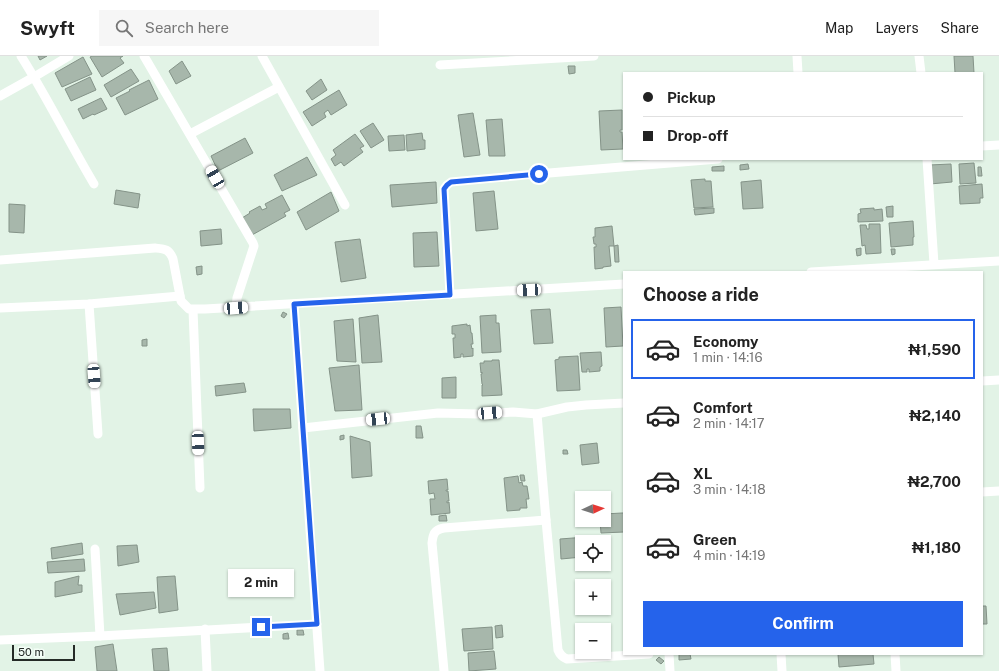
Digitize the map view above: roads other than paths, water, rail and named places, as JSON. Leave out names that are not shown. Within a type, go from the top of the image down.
[{"type":"street","points":[[21,56],[94,184]]},
{"type":"street","points":[[0,96],[69,56]]},
{"type":"street","points":[[144,56],[254,243],[237,298],[236,308]]},
{"type":"street","points":[[262,56],[345,204]]},
{"type":"street","points":[[440,65],[594,56]]},
{"type":"street","points":[[797,56],[798,72]]},
{"type":"street","points":[[919,56],[921,72]]},
{"type":"street","points":[[190,134],[279,87]]},
{"type":"street","points":[[983,146],[999,145]]},
{"type":"street","points":[[450,295],[444,189],[451,182],[706,160]]},
{"type":"street","points":[[927,160],[934,264]]},
{"type":"street","points":[[0,260],[162,248],[171,253],[181,301],[192,310],[623,284]]},
{"type":"street","points":[[826,271],[999,261]]},
{"type":"street","points":[[0,308],[89,304],[180,296]]},
{"type":"street","points":[[89,304],[98,434]]},
{"type":"street","points":[[294,304],[320,671]]},
{"type":"street","points":[[192,310],[200,488]]},
{"type":"street","points":[[983,381],[999,380]]},
{"type":"street","points":[[303,428],[438,413],[452,412],[464,414],[513,412],[537,414],[567,407],[623,404]]},
{"type":"street","points":[[537,414],[560,654],[567,659],[633,655]]},
{"type":"street","points":[[983,492],[999,491]]},
{"type":"street","points":[[444,671],[432,534],[435,531],[444,528],[546,520]]},
{"type":"street","points":[[95,549],[100,636]]},
{"type":"street","points":[[0,640],[317,624]]},
{"type":"street","points":[[205,629],[208,671]]},
{"type":"street","points":[[669,655],[670,671]]},
{"type":"street","points":[[781,655],[782,671]]},
{"type":"street","points":[[895,655],[896,671]]}]
